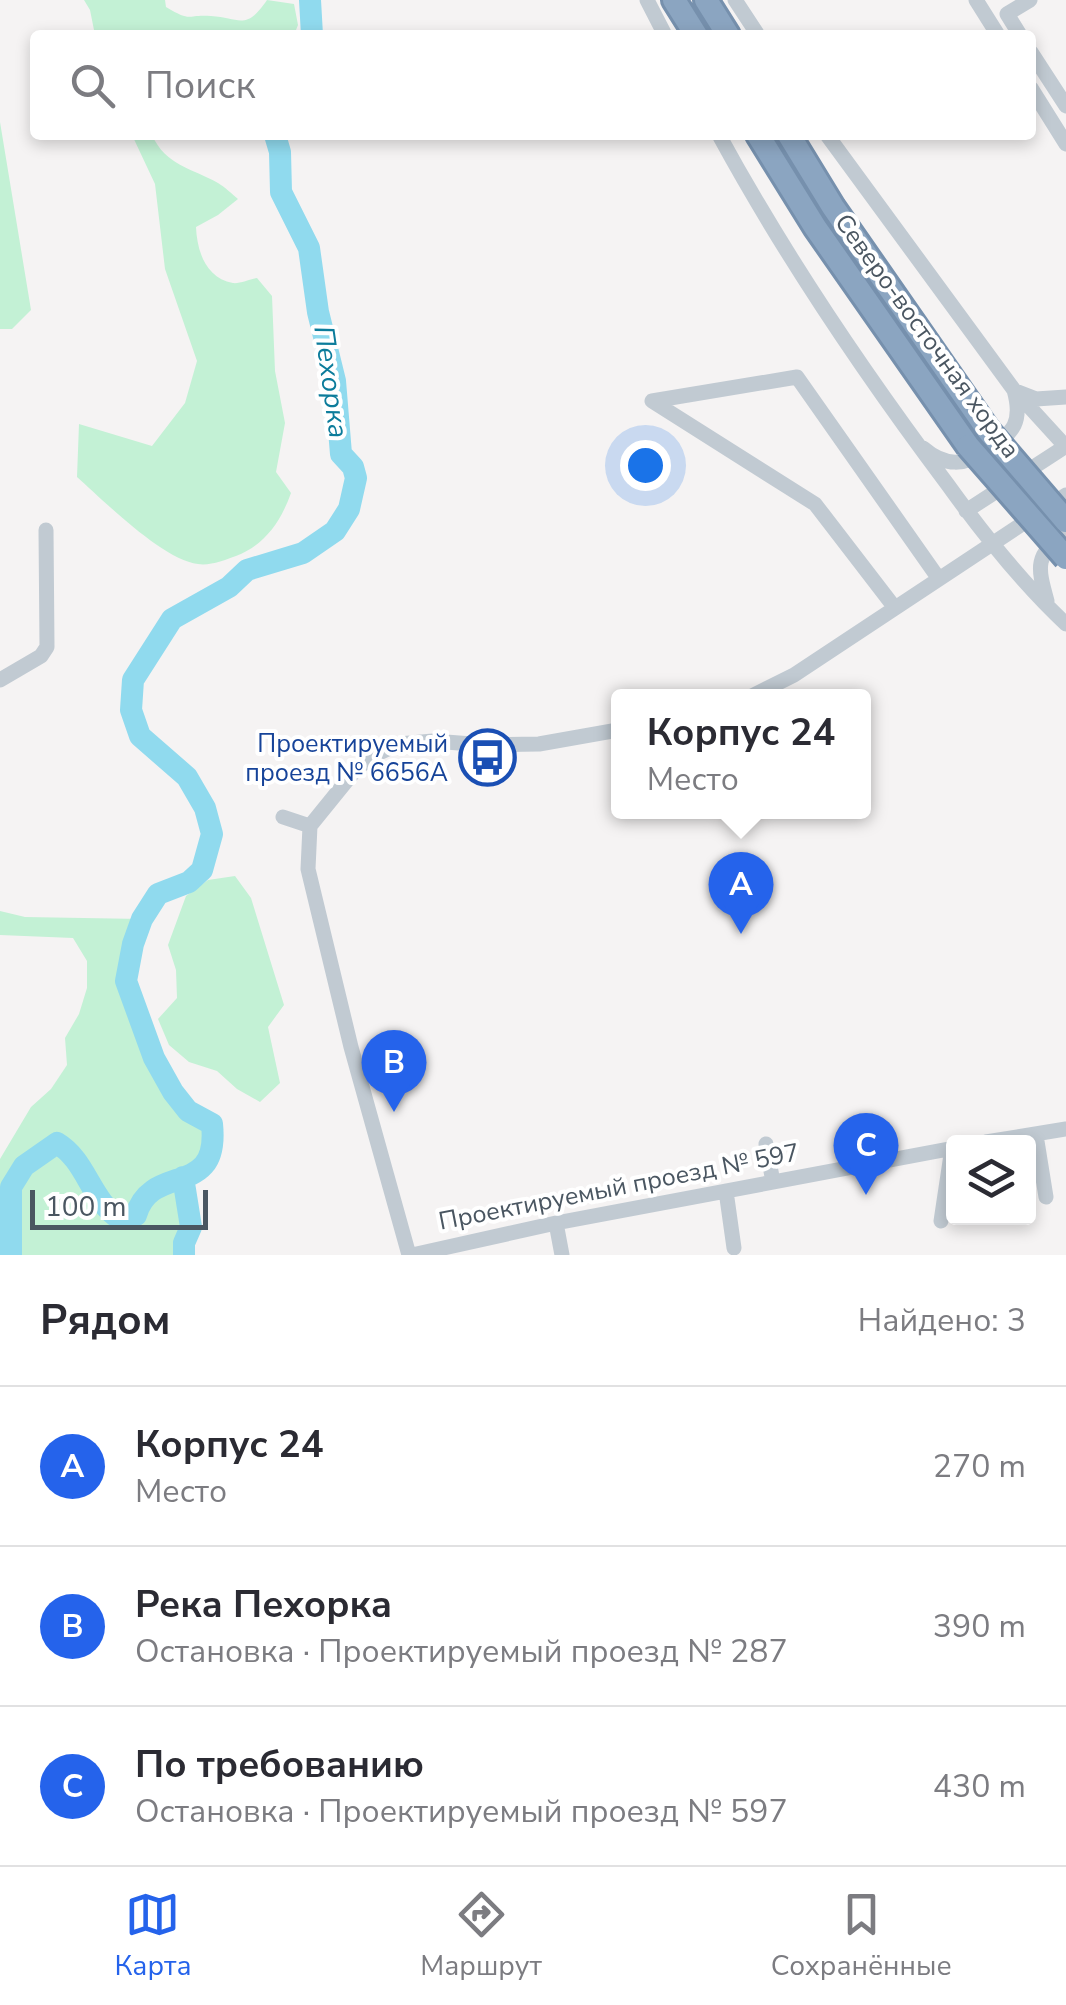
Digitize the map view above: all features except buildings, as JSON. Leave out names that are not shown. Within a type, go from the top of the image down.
[{"type":"highway","points":[[674,0],[693,30]]},
{"type":"highway","points":[[706,0],[725,30]]},
{"type":"highway","name":"Северо-восточная хорда","points":[[761,140],[815,227],[968,446],[1066,558]]},
{"type":"highway","name":"Северо-восточная хорда","points":[[792,140],[833,207],[988,430],[1066,521]]},
{"type":"street","points":[[647,0],[662,30]]},
{"type":"street","points":[[735,0],[755,30]]},
{"type":"street","points":[[976,0],[995,30]]},
{"type":"street","points":[[1017,30],[1002,7],[1030,0]]},
{"type":"street","points":[[1036,60],[1066,106]]},
{"type":"street","points":[[1036,96],[1066,144]]},
{"type":"street","points":[[722,140],[826,316],[906,432],[990,544],[1066,624]]},
{"type":"street","points":[[832,140],[1014,390],[1066,447],[966,511]]},
{"type":"street","points":[[895,608],[814,504],[652,402],[797,377],[939,578]]},
{"type":"street","points":[[906,432],[931,454],[949,463],[972,461],[1008,436],[1018,413],[1014,390]]},
{"type":"street","points":[[1014,390],[1036,399],[1066,396]]},
{"type":"street","points":[[766,689],[794,675],[1066,495]]},
{"type":"street","points":[[0,680],[41,656],[47,647],[46,530]]},
{"type":"street","points":[[1049,608],[1039,564],[1048,546],[1066,532]]},
{"type":"street","points":[[410,1255],[360,1084],[308,869],[310,826],[356,768],[399,744],[540,744],[611,731]]},
{"type":"street","points":[[283,817],[310,826]]},
{"type":"street","points":[[1046,1198],[1036,1135],[1066,1129]]},
{"type":"street","points":[[766,1144],[773,1182]]},
{"type":"street","name":"Проектируемый проезд № 597","points":[[410,1255],[556,1223],[946,1149]]},
{"type":"street","points":[[941,1221],[946,1188]]},
{"type":"street","points":[[726,1191],[734,1248]]},
{"type":"street","points":[[556,1223],[562,1255]]},
{"type":"green space","points":[[84,0],[165,0],[166,7],[185,16],[242,20],[253,16],[267,0],[294,4],[298,25],[296,30],[94,30]]},
{"type":"green space","points":[[0,122],[31,310],[12,329],[0,329]]},
{"type":"green space","points":[[134,140],[155,140],[172,160],[218,183],[238,199],[196,227],[201,254],[209,269],[223,280],[235,283],[257,278],[272,296],[275,371],[285,423],[276,472],[291,493],[264,539],[246,551],[212,563],[198,564],[168,552],[134,528],[77,477],[79,424],[152,446],[185,403],[197,361],[165,269],[155,184]]},
{"type":"green space","points":[[235,876],[251,898],[284,1005],[268,1027],[280,1083],[260,1102],[217,1071],[189,1062],[169,1045],[158,1019],[177,998],[176,970],[168,945],[186,896],[208,880]]},
{"type":"green space","points":[[0,911],[25,917],[142,919],[126,972],[128,991],[159,1066],[178,1098],[188,1110],[212,1124],[209,1158],[183,1178],[191,1227],[184,1255],[0,1255],[0,1159],[31,1107],[51,1089],[67,1065],[65,1038],[79,1014],[87,988],[87,961],[73,938],[0,935]]},
{"type":"waterway","name":"Пехорка","points":[[310,0],[312,30]]},
{"type":"waterway","name":"Пехорка","points":[[11,1255],[11,1187],[24,1166],[57,1143],[75,1160],[102,1202],[120,1219],[136,1215],[144,1199],[156,1189],[196,1172],[206,1163],[212,1148],[212,1124],[188,1111],[173,1092],[154,1058],[126,981],[142,919],[158,894],[189,882],[202,870],[212,834],[205,808],[187,777],[140,736],[131,710],[133,680],[172,619],[229,587],[247,570],[303,553],[335,531],[349,509],[356,478],[353,467],[341,454],[335,381],[318,312],[309,248],[281,192],[276,140]]},
{"type":"waterway","points":[[183,1177],[191,1227],[184,1255]]},
{"type":"place","name":"Проектируемый проезд № 6656А","points":[[487,758]]},
{"type":"place","name":"Корпус 24","points":[[741,934]]},
{"type":"place","name":"Река Пехорка","points":[[394,1112]]},
{"type":"place","name":"По требованию","points":[[866,1195]]}]
